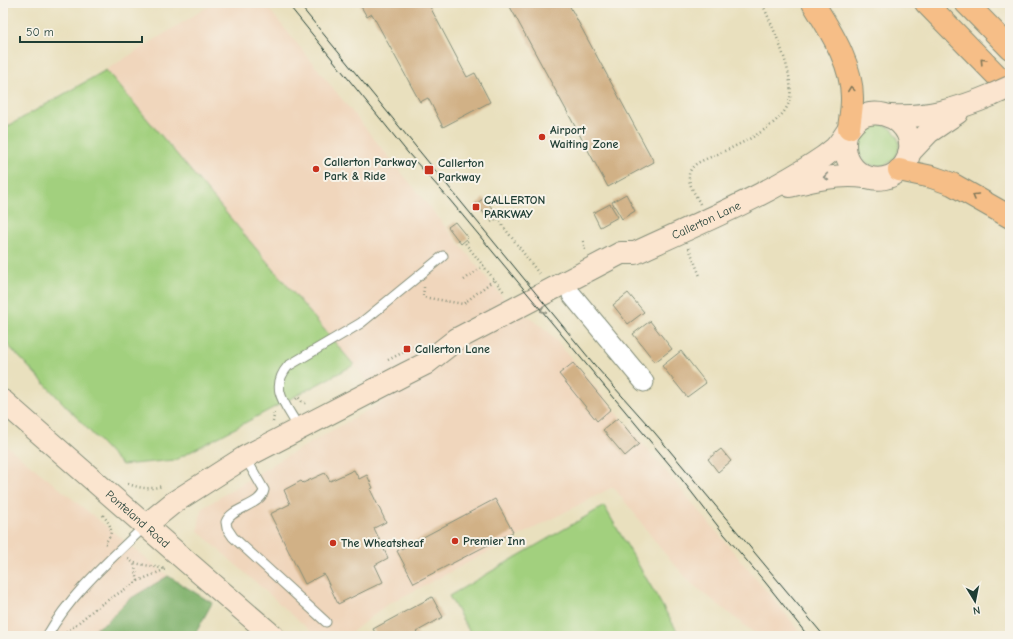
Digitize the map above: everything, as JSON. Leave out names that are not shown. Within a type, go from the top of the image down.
[{"type":"highway","points":[[813,3],[830,29],[848,70],[852,99],[848,131]]},
{"type":"highway","points":[[926,3],[997,93]]},
{"type":"highway","points":[[966,3],[1010,48]]},
{"type":"highway","points":[[904,161],[932,177],[952,184],[1010,217]]},
{"type":"street","points":[[997,93],[934,128],[921,139],[892,176],[874,179],[864,177],[849,164],[845,155],[844,144],[848,131],[856,121],[864,116],[882,114],[907,117],[930,114],[960,108],[997,93]]},
{"type":"street","points":[[891,116],[900,122],[906,131],[910,142],[904,161]]},
{"type":"street","name":"Callerton Lane","points":[[425,364],[457,339],[628,253],[682,232],[755,198],[815,163],[834,148],[848,131]]},
{"type":"street","name":"Callerton Lane","points":[[755,198],[818,178],[841,175],[864,177]]},
{"type":"street","name":"Callerton Lane","points":[[146,525],[177,501],[245,457],[425,364],[445,358],[466,349],[624,268],[628,253]]},
{"type":"street","points":[[572,295],[644,382]]},
{"type":"street","name":"Ponteland Road","points":[[3,401],[273,636]]},
{"type":"lane","points":[[299,428],[278,389],[280,377],[284,370],[288,366],[361,323],[443,256]]},
{"type":"lane","points":[[245,457],[264,490],[263,494],[231,515],[226,522],[227,528],[233,537],[326,622]]},
{"type":"lane","points":[[47,636],[54,624],[82,587],[146,525]]},
{"type":"path","points":[[708,219],[691,186],[689,176],[692,168],[700,162],[725,151],[766,128],[782,115],[790,101],[789,78],[782,49],[762,3]]},
{"type":"path","points":[[491,222],[497,218],[543,279]]},
{"type":"path","points":[[682,232],[700,276]]},
{"type":"path","points":[[468,241],[465,243],[508,297]]},
{"type":"path","points":[[464,280],[484,265]]},
{"type":"path","points":[[419,275],[425,282],[423,297],[463,304],[495,279]]},
{"type":"path","points":[[134,486],[146,489],[166,485]]},
{"type":"path","points":[[104,517],[111,530],[109,538],[105,543]]},
{"type":"path","points":[[65,636],[67,632],[97,607],[138,581],[166,569],[134,563],[138,581]]},
{"type":"shaded area","points":[[214,3],[264,3],[504,299],[549,332],[804,636],[758,636],[691,583],[660,548],[613,487],[385,606],[347,636],[316,636],[198,531],[201,509],[280,460],[384,401],[106,70]]},
{"type":"shaded area","points":[[3,443],[168,576],[128,600],[106,623],[82,636],[3,636]]},
{"type":"green space","points":[[106,70],[354,365],[175,460],[122,465],[3,340],[3,129]]},
{"type":"green space","points":[[874,124],[882,124],[890,127],[896,133],[899,145],[896,157],[890,163],[882,166],[874,166],[866,163],[860,157],[857,149],[857,141],[860,133],[866,127]]},
{"type":"green space","points":[[604,506],[680,636],[472,636],[449,596]]},
{"type":"green space","points":[[168,576],[212,603],[194,636],[82,636],[106,623],[128,600]]},
{"type":"building","points":[[359,3],[428,3],[467,77],[475,73],[490,102],[443,127],[428,98],[420,102],[372,14],[367,17]]},
{"type":"building","points":[[508,3],[568,3],[654,162],[608,187]]},
{"type":"building","points":[[626,194],[635,211],[622,219],[612,202]]},
{"type":"building","points":[[484,198],[496,213],[489,219],[476,204]]},
{"type":"building","points":[[610,204],[618,217],[600,227],[593,213]]},
{"type":"building","points":[[455,222],[468,238],[461,244],[448,227]]},
{"type":"building","points":[[628,293],[644,312],[628,324],[613,305]]},
{"type":"building","points":[[650,321],[672,349],[655,362],[633,334]]},
{"type":"building","points":[[681,351],[706,383],[687,397],[662,366]]},
{"type":"building","points":[[573,363],[611,409],[597,421],[559,374]]},
{"type":"building","points":[[618,418],[639,444],[625,456],[603,430]]},
{"type":"building","points":[[721,449],[731,461],[718,472],[708,459]]},
{"type":"building","name":"The Wheatsheaf","points":[[354,470],[359,479],[367,475],[373,488],[370,489],[386,522],[374,528],[388,558],[375,565],[383,582],[338,604],[324,574],[305,584],[270,514],[290,504],[284,490],[301,481],[303,483],[325,473],[330,481]]},
{"type":"building","name":"Premier Inn","points":[[495,499],[513,532],[414,583],[397,551]]},
{"type":"building","points":[[432,597],[443,617],[416,632],[419,636],[377,636],[373,629]]},
{"type":"tram line","points":[[287,3],[408,153],[449,199],[679,476],[724,534],[808,636]]},
{"type":"tram line","points":[[298,3],[598,369],[655,433],[824,636]]},
{"type":"place","name":"Airport Waiting Zone","points":[[542,137]]},
{"type":"place","name":"Callerton Parkway Park & Ride","points":[[316,169]]},
{"type":"place","name":"Callerton Parkway","points":[[429,170]]},
{"type":"place","name":"CALLERTON PARKWAY","points":[[476,207]]},
{"type":"place","name":"Callerton Lane","points":[[407,349]]},
{"type":"place","name":"Premier Inn","points":[[455,541]]},
{"type":"place","name":"The Wheatsheaf","points":[[333,543]]}]
